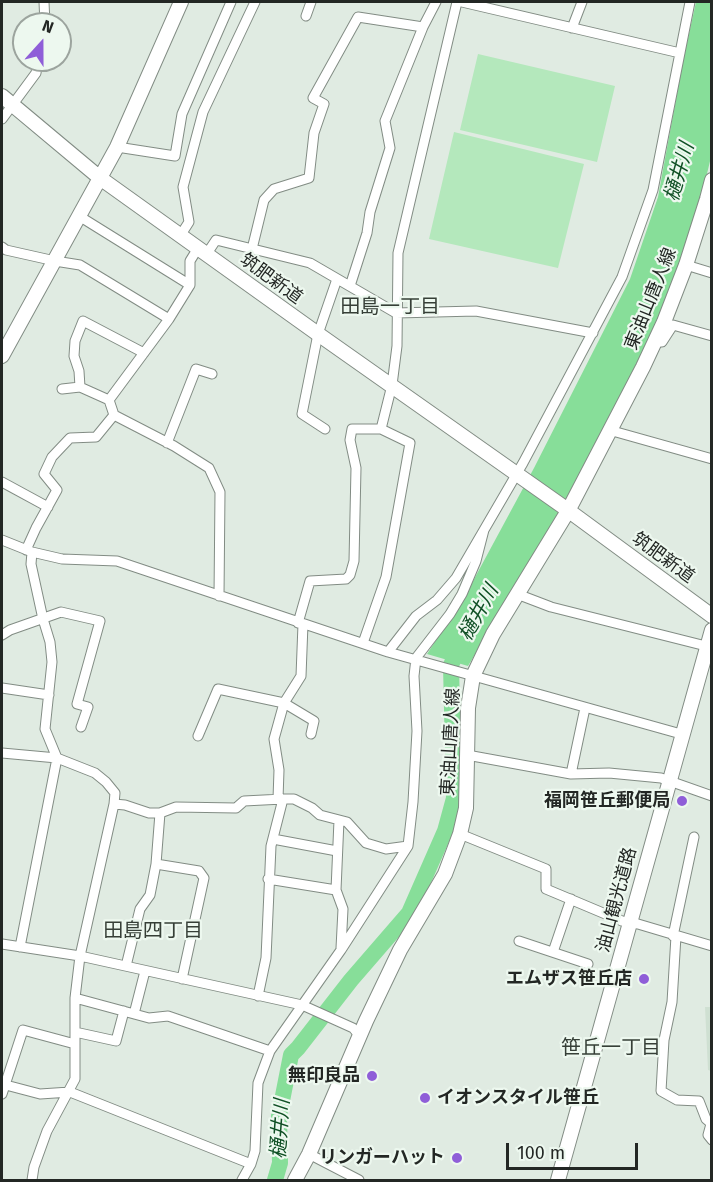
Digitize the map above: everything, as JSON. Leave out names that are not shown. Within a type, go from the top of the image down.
[{"type":"street","points":[[3,347],[117,147],[181,2]]},
{"type":"street","points":[[117,147],[174,156],[182,114],[231,2]]},
{"type":"street","points":[[180,236],[189,222],[183,187],[203,112],[255,2]]},
{"type":"street","points":[[306,16],[311,2]]},
{"type":"street","points":[[350,286],[390,148],[385,121],[435,2]]},
{"type":"street","points":[[381,429],[392,385],[397,346],[398,253],[459,2],[680,53]]},
{"type":"street","points":[[572,28],[582,2]]},
{"type":"street","points":[[388,652],[416,616],[437,600],[456,578],[484,530],[521,478],[622,277],[653,190],[690,2]]},
{"type":"street","points":[[252,249],[264,200],[274,189],[309,178],[314,133],[324,104],[313,98],[358,17],[423,27]]},
{"type":"street","points":[[2,119],[7,100],[36,72]]},
{"type":"street","name":"筑肥新道","points":[[7,100],[100,178],[567,509],[711,616]]},
{"type":"street","name":"東油山唐人線","points":[[295,1180],[309,1154],[356,1032],[445,874],[459,834],[466,808],[469,675],[567,509],[655,342],[686,265],[711,180]]},
{"type":"street","points":[[79,216],[189,285]]},
{"type":"street","points":[[109,400],[169,318],[189,285],[190,261],[216,240],[310,263],[396,313],[476,310],[593,333]]},
{"type":"street","points":[[2,247],[6,250],[80,265],[169,318]]},
{"type":"street","points":[[686,265],[711,273]]},
{"type":"street","points":[[325,429],[302,414],[318,334],[337,279]]},
{"type":"street","points":[[80,387],[79,370],[74,356],[75,341],[83,321],[144,353]]},
{"type":"street","points":[[655,342],[662,342],[673,325],[711,336]]},
{"type":"street","points":[[167,443],[196,369],[212,374]]},
{"type":"street","points":[[62,389],[80,387],[109,400],[114,415],[209,468],[220,492],[219,596]]},
{"type":"street","points":[[20,947],[57,758],[45,729],[52,662],[50,642],[29,551],[57,490],[44,474],[52,458],[70,438],[96,437],[114,415]]},
{"type":"street","points":[[258,996],[266,958],[268,879],[281,799],[274,740],[284,703],[301,676],[301,624],[310,581],[346,579],[354,561],[356,468],[350,440],[352,429],[381,429],[410,443],[386,577],[363,643]]},
{"type":"street","points":[[609,430],[711,459]]},
{"type":"street","points":[[2,482],[48,507]]},
{"type":"street","points":[[242,1180],[255,1151],[258,1083],[270,1051],[306,1006],[408,846],[417,731],[414,676],[419,659],[462,594],[476,561],[484,530]]},
{"type":"street","points":[[2,540],[29,551],[63,558],[117,561],[388,652],[681,734]]},
{"type":"street","points":[[517,594],[551,607],[706,646]]},
{"type":"street","points":[[2,635],[61,612],[100,621],[77,704],[88,707],[81,727]]},
{"type":"street","name":"油山観光道路","points":[[558,1180],[711,630]]},
{"type":"street","points":[[2,688],[49,695]]},
{"type":"street","points":[[198,736],[218,689],[284,703],[314,721],[311,734]]},
{"type":"street","points":[[571,774],[585,708]]},
{"type":"street","points":[[2,753],[57,758],[95,773],[114,793],[114,804],[80,956],[75,998],[75,1079],[48,1131],[34,1167],[32,1180]]},
{"type":"street","points":[[467,755],[571,774],[609,773],[669,781],[710,793]]},
{"type":"street","points":[[114,804],[149,813],[160,813],[176,807],[236,808],[244,801],[294,799],[320,814],[347,822],[366,843],[386,849],[408,846]]},
{"type":"street","points":[[126,966],[140,909],[150,895],[156,864],[160,813]]},
{"type":"street","points":[[339,820],[336,890],[343,909],[341,950]]},
{"type":"street","points":[[459,834],[546,869],[546,889],[622,921],[711,946]]},
{"type":"street","points":[[694,837],[675,936],[672,1002],[664,1040],[661,1091],[677,1100],[699,1101],[706,1119],[711,1124],[708,1135],[711,1140]]},
{"type":"street","points":[[273,839],[337,851]]},
{"type":"street","points":[[156,864],[199,871],[204,878],[182,979]]},
{"type":"street","points":[[268,879],[336,890]]},
{"type":"street","points":[[553,952],[571,899]]},
{"type":"street","points":[[519,941],[588,964]]},
{"type":"street","points":[[2,944],[80,956],[306,1006],[356,1032]]},
{"type":"street","points":[[134,1014],[145,970]]},
{"type":"street","points":[[75,998],[149,1018],[168,1016],[270,1051]]},
{"type":"street","points":[[75,1032],[117,1041],[124,1011]]},
{"type":"street","points":[[75,1044],[23,1030],[2,1087],[40,1094],[70,1092],[251,1164]]},
{"type":"street","points":[[309,1154],[359,1180]]},
{"type":"shaded area","points":[[478,54],[615,86],[597,162],[460,130]]},
{"type":"shaded area","points":[[454,132],[584,164],[558,268],[429,239]]},
{"type":"shaded area","points":[[705,1007],[711,1007],[711,1071],[708,1070]]},
{"type":"water","points":[[696,2],[711,2],[711,157],[694,228],[655,329],[621,400],[538,550],[468,666],[427,654],[466,594],[534,468],[630,279],[658,197]]},
{"type":"waterway","name":"樋井川","points":[[275,1180],[280,1163],[279,1116],[291,1055],[409,913],[445,831],[454,798],[451,665],[462,641]]},
{"type":"place","name":"福岡笹丘郵便局","points":[[682,801]]},
{"type":"place","name":"エムザス笹丘店","points":[[644,979]]},
{"type":"place","name":"無印良品","points":[[372,1076]]},
{"type":"place","name":"イオンスタイル笹丘","points":[[425,1098]]},
{"type":"place","name":"リンガーハット","points":[[457,1158]]},
{"type":"district","name":"田島一丁目","points":[[390,307]]},
{"type":"district","name":"田島四丁目","points":[[153,931]]},
{"type":"district","name":"笹丘一丁目","points":[[611,1048]]}]
